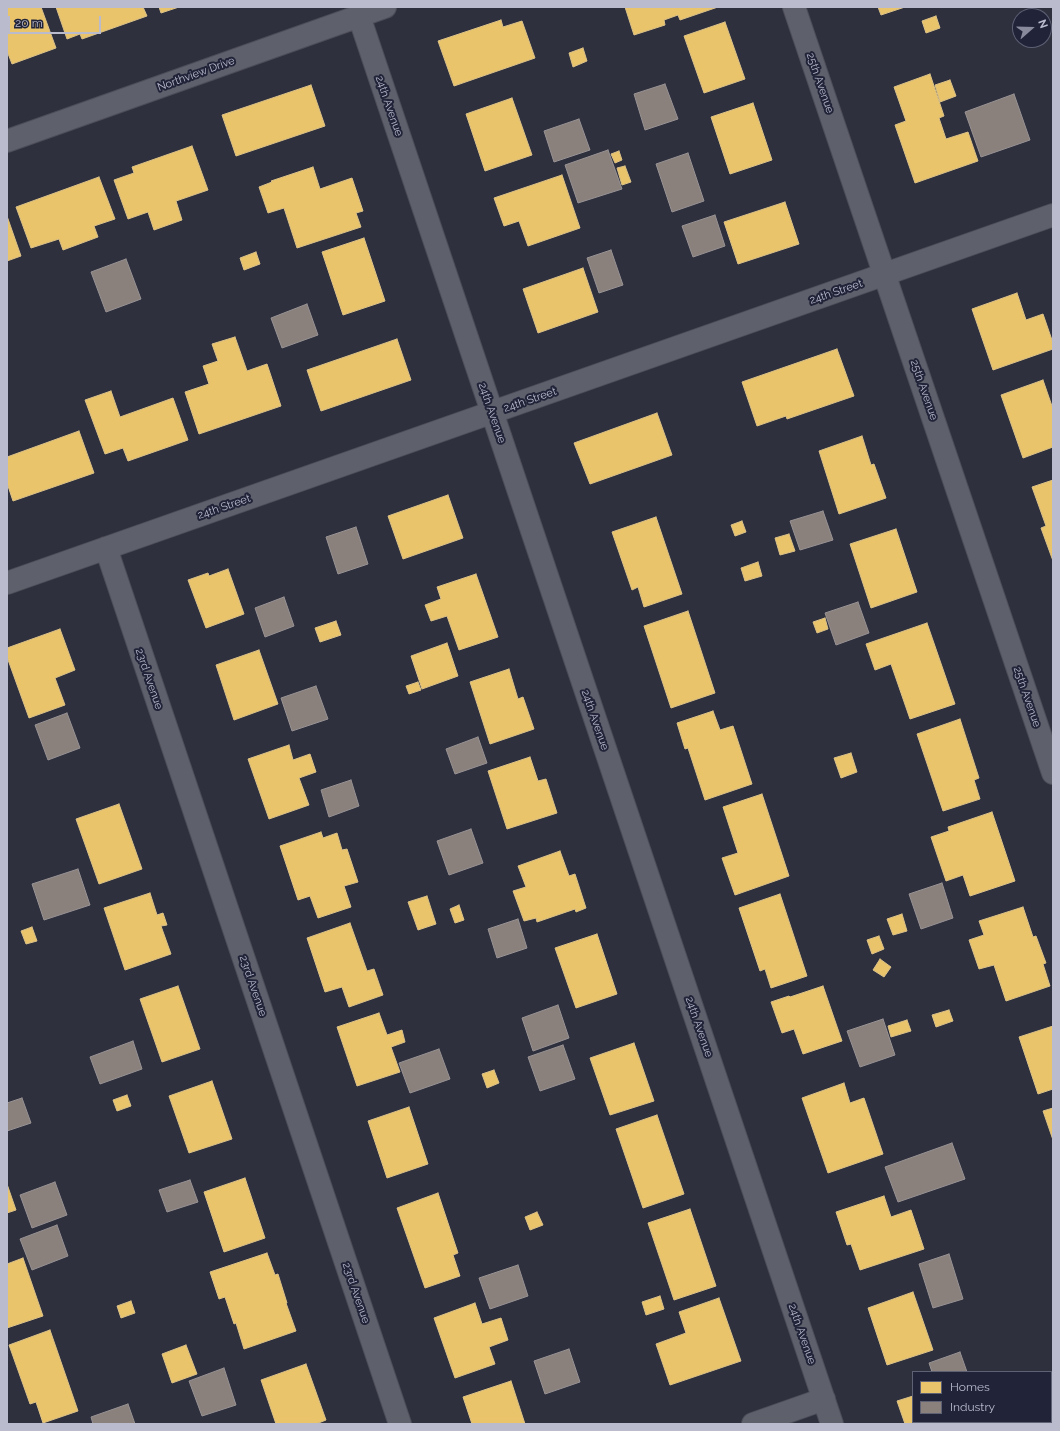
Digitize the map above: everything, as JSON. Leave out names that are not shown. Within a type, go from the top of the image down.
[{"type":"street","name":"Northview Drive","points":[[7,141],[385,7]]},
{"type":"street","name":"25th Avenue","points":[[794,7],[1053,773]]},
{"type":"street","name":"24th Avenue","points":[[359,16],[832,1424]]},
{"type":"street","name":"24th Street","points":[[7,583],[1053,215]]},
{"type":"street","name":"23rd Avenue","points":[[106,548],[400,1424]]},
{"type":"street","points":[[753,1424],[824,1399]]},
{"type":"building: Homes","points":[[7,7],[41,7],[56,48],[12,64],[7,51]]},
{"type":"building: Homes","points":[[56,7],[143,7],[147,16],[82,39],[80,34],[67,39]]},
{"type":"building: Homes","points":[[159,7],[179,7],[161,13]]},
{"type":"building: Homes","points":[[625,7],[718,7],[680,20],[678,15],[664,20],[665,25],[634,35]]},
{"type":"building: Homes","points":[[878,7],[905,7],[881,15]]},
{"type":"building: Homes","points":[[936,16],[940,28],[926,33],[922,21]]},
{"type":"building: Homes","points":[[501,20],[503,27],[522,21],[535,58],[454,86],[438,41]]},
{"type":"building: Homes","points":[[725,22],[745,79],[704,93],[684,36]]},
{"type":"building: Homes","points":[[583,48],[587,61],[573,67],[569,53]]},
{"type":"building: Homes","points":[[930,74],[944,116],[939,118],[946,139],[968,132],[978,161],[915,183],[895,125],[906,121],[894,87]]},
{"type":"building: Homes","points":[[950,80],[956,96],[940,102],[935,85]]},
{"type":"building: Homes","points":[[311,85],[325,126],[236,156],[222,115]]},
{"type":"building: Homes","points":[[512,98],[532,155],[485,171],[466,114]]},
{"type":"building: Homes","points":[[753,103],[772,160],[730,174],[711,117]]},
{"type":"building: Homes","points":[[192,146],[208,190],[176,201],[182,220],[154,230],[148,212],[128,219],[114,180],[134,173],[132,167]]},
{"type":"building: Homes","points":[[619,151],[622,160],[615,163],[611,154]]},
{"type":"building: Homes","points":[[625,166],[631,182],[622,185],[617,168]]},
{"type":"building: Homes","points":[[313,167],[320,189],[352,178],[363,211],[356,213],[361,227],[297,248],[284,208],[268,213],[259,187],[272,182],[271,181]]},
{"type":"building: Homes","points":[[562,175],[580,228],[528,246],[519,221],[504,226],[494,198]]},
{"type":"building: Homes","points":[[99,177],[115,219],[94,226],[98,237],[63,250],[59,239],[31,248],[16,207]]},
{"type":"building: Homes","points":[[785,202],[799,244],[738,264],[724,222]]},
{"type":"building: Homes","points":[[7,216],[21,256],[7,261]]},
{"type":"building: Homes","points":[[364,238],[385,301],[343,315],[322,252]]},
{"type":"building: Homes","points":[[256,252],[260,264],[244,270],[240,258]]},
{"type":"building: Homes","points":[[583,268],[598,312],[538,333],[523,289]]},
{"type":"building: Homes","points":[[1017,293],[1026,320],[1043,314],[1053,343],[1053,349],[993,370],[972,309]]},
{"type":"building: Homes","points":[[235,337],[247,371],[267,364],[281,406],[199,434],[185,392],[209,384],[203,366],[218,361],[212,344]]},
{"type":"building: Homes","points":[[397,339],[411,380],[321,411],[307,370]]},
{"type":"building: Homes","points":[[837,349],[854,396],[787,419],[786,416],[757,426],[742,382]]},
{"type":"building: Homes","points":[[1043,380],[1053,409],[1053,447],[1023,458],[1001,395]]},
{"type":"building: Homes","points":[[111,391],[120,417],[173,398],[188,440],[128,461],[123,448],[105,454],[85,400]]},
{"type":"building: Homes","points":[[657,413],[672,455],[590,484],[574,443]]},
{"type":"building: Homes","points":[[79,431],[94,473],[13,501],[7,483],[7,457]]},
{"type":"building: Homes","points":[[862,436],[871,465],[874,464],[886,498],[839,514],[819,451]]},
{"type":"building: Homes","points":[[1053,480],[1053,561],[1041,528],[1046,526],[1032,487]]},
{"type":"building: Homes","points":[[448,495],[463,538],[403,559],[388,516]]},
{"type":"building: Homes","points":[[656,517],[682,594],[644,607],[638,587],[632,590],[612,532]]},
{"type":"building: Homes","points":[[742,521],[746,532],[735,536],[731,525]]},
{"type":"building: Homes","points":[[896,529],[917,592],[871,608],[850,544]]},
{"type":"building: Homes","points":[[789,534],[795,551],[780,555],[775,538]]},
{"type":"building: Homes","points":[[758,562],[762,576],[745,581],[741,568]]},
{"type":"building: Homes","points":[[228,569],[244,614],[206,628],[188,580],[208,573],[209,576]]},
{"type":"building: Homes","points":[[476,574],[498,637],[459,650],[447,616],[431,621],[425,605],[441,599],[437,587]]},
{"type":"building: Homes","points":[[688,611],[715,693],[671,708],[644,626]]},
{"type":"building: Homes","points":[[825,618],[828,629],[817,633],[813,622]]},
{"type":"building: Homes","points":[[336,621],[341,635],[320,642],[315,628]]},
{"type":"building: Homes","points":[[927,623],[955,704],[910,719],[891,664],[875,670],[866,644]]},
{"type":"building: Homes","points":[[60,629],[75,670],[55,678],[65,705],[29,718],[7,657],[7,648]]},
{"type":"building: Homes","points":[[447,643],[458,676],[422,689],[411,656]]},
{"type":"building: Homes","points":[[259,650],[278,704],[234,720],[216,665]]},
{"type":"building: Homes","points":[[509,669],[518,699],[523,697],[534,729],[490,744],[470,682]]},
{"type":"building: Homes","points":[[418,682],[421,690],[409,694],[406,686]]},
{"type":"building: Homes","points":[[713,711],[720,730],[733,726],[752,784],[705,800],[688,748],[685,749],[677,723]]},
{"type":"building: Homes","points":[[960,719],[979,778],[974,780],[980,799],[943,811],[917,734]]},
{"type":"building: Homes","points":[[289,745],[293,760],[310,754],[316,772],[299,778],[309,805],[269,819],[248,759]]},
{"type":"building: Homes","points":[[851,753],[857,772],[841,778],[834,758]]},
{"type":"building: Homes","points":[[530,757],[538,781],[546,779],[557,813],[507,829],[488,771]]},
{"type":"building: Homes","points":[[762,794],[789,876],[735,895],[722,858],[738,853],[723,807]]},
{"type":"building: Homes","points":[[119,804],[142,869],[99,884],[76,819]]},
{"type":"building: Homes","points":[[992,812],[1015,881],[970,896],[963,875],[946,881],[931,837],[949,831],[948,827]]},
{"type":"building: Homes","points":[[321,832],[323,838],[337,833],[342,850],[347,849],[358,882],[344,886],[351,907],[318,918],[310,896],[298,900],[280,846]]},
{"type":"building: Homes","points":[[560,851],[569,876],[575,874],[586,908],[576,912],[575,909],[537,922],[536,918],[524,921],[513,891],[526,887],[518,866]]},
{"type":"building: Homes","points":[[150,893],[157,915],[163,913],[167,925],[161,926],[171,954],[125,970],[104,908]]},
{"type":"building: Homes","points":[[780,894],[807,976],[771,988],[765,969],[760,971],[739,908]]},
{"type":"building: Homes","points":[[427,896],[436,924],[418,930],[408,902]]},
{"type":"building: Homes","points":[[459,905],[464,920],[455,923],[450,909]]},
{"type":"building: Homes","points":[[1023,907],[1033,937],[1036,936],[1046,963],[1043,964],[1050,986],[1006,1001],[994,965],[979,969],[969,940],[984,935],[979,921]]},
{"type":"building: Homes","points":[[902,914],[907,931],[893,935],[887,919]]},
{"type":"building: Homes","points":[[350,923],[367,971],[374,969],[383,995],[349,1007],[342,987],[325,992],[307,938]]},
{"type":"building: Homes","points":[[32,927],[37,941],[26,944],[21,931]]},
{"type":"building: Homes","points":[[597,934],[617,994],[576,1008],[555,948]]},
{"type":"building: Homes","points":[[879,936],[884,949],[872,954],[867,940]]},
{"type":"building: Homes","points":[[880,959],[891,967],[884,977],[873,970]]},
{"type":"building: Homes","points":[[178,986],[200,1049],[162,1062],[140,999]]},
{"type":"building: Homes","points":[[823,986],[842,1041],[803,1054],[794,1029],[782,1033],[771,1002]]},
{"type":"building: Homes","points":[[949,1010],[953,1021],[936,1027],[932,1015]]},
{"type":"building: Homes","points":[[379,1013],[387,1035],[402,1030],[405,1042],[391,1047],[400,1072],[357,1086],[337,1027]]},
{"type":"building: Homes","points":[[907,1020],[911,1031],[891,1037],[888,1026]]},
{"type":"building: Homes","points":[[1053,1026],[1053,1089],[1038,1094],[1019,1037]]},
{"type":"building: Homes","points":[[634,1043],[654,1101],[610,1115],[590,1058]]},
{"type":"building: Homes","points":[[494,1070],[499,1083],[487,1088],[482,1074]]},
{"type":"building: Homes","points":[[212,1081],[232,1139],[189,1153],[169,1096]]},
{"type":"building: Homes","points":[[844,1083],[850,1103],[864,1098],[883,1154],[828,1173],[802,1098]]},
{"type":"building: Homes","points":[[127,1095],[131,1106],[117,1111],[113,1100]]},
{"type":"building: Homes","points":[[409,1107],[428,1164],[387,1178],[368,1121]]},
{"type":"building: Homes","points":[[1053,1108],[1053,1140],[1043,1111]]},
{"type":"building: Homes","points":[[657,1115],[684,1194],[643,1208],[616,1129]]},
{"type":"building: Homes","points":[[245,1178],[265,1238],[224,1252],[204,1192]]},
{"type":"building: Homes","points":[[7,1184],[16,1210],[7,1213]]},
{"type":"building: Homes","points":[[438,1193],[458,1253],[453,1255],[460,1276],[425,1288],[397,1208]]},
{"type":"building: Homes","points":[[884,1196],[891,1217],[911,1210],[924,1249],[860,1270],[851,1244],[847,1245],[836,1212]]},
{"type":"building: Homes","points":[[690,1209],[716,1286],[674,1300],[648,1223]]},
{"type":"building: Homes","points":[[537,1212],[543,1225],[530,1230],[525,1217]]},
{"type":"building: Homes","points":[[267,1253],[275,1275],[278,1274],[296,1331],[244,1349],[236,1323],[234,1324],[225,1297],[219,1299],[210,1272]]},
{"type":"building: Homes","points":[[23,1258],[43,1316],[7,1328],[7,1264]]},
{"type":"building: Homes","points":[[913,1292],[933,1350],[887,1365],[868,1308]]},
{"type":"building: Homes","points":[[660,1296],[664,1309],[646,1315],[642,1302]]},
{"type":"building: Homes","points":[[719,1298],[741,1361],[670,1385],[656,1344],[686,1333],[679,1312]]},
{"type":"building: Homes","points":[[131,1301],[135,1313],[121,1318],[117,1306]]},
{"type":"building: Homes","points":[[475,1303],[482,1324],[501,1318],[508,1340],[489,1347],[495,1364],[455,1378],[434,1318]]},
{"type":"building: Homes","points":[[50,1330],[78,1411],[43,1423],[36,1402],[30,1404],[9,1345]]},
{"type":"building: Homes","points":[[186,1345],[197,1374],[172,1383],[162,1354]]},
{"type":"building: Homes","points":[[306,1364],[326,1420],[316,1424],[276,1424],[261,1380]]},
{"type":"building: Homes","points":[[511,1381],[525,1424],[472,1424],[463,1397]]},
{"type":"building: Homes","points":[[912,1396],[912,1423],[948,1424],[905,1424],[897,1401]]},
{"type":"building: Industry","points":[[665,84],[678,119],[645,130],[634,94]]},
{"type":"building: Industry","points":[[1014,94],[1030,140],[981,157],[965,112]]},
{"type":"building: Industry","points":[[579,119],[590,150],[554,162],[544,131]]},
{"type":"building: Industry","points":[[608,150],[622,189],[578,203],[565,165]]},
{"type":"building: Industry","points":[[688,153],[704,201],[672,212],[656,164]]},
{"type":"building: Industry","points":[[715,215],[725,246],[693,257],[682,226]]},
{"type":"building: Industry","points":[[611,250],[623,285],[599,293],[587,258]]},
{"type":"building: Industry","points":[[126,259],[141,299],[106,312],[91,272]]},
{"type":"building: Industry","points":[[307,304],[318,335],[282,348],[271,318]]},
{"type":"building: Industry","points":[[823,511],[833,540],[800,550],[790,521]]},
{"type":"building: Industry","points":[[356,527],[368,564],[338,574],[326,537]]},
{"type":"building: Industry","points":[[284,597],[294,626],[265,637],[255,608]]},
{"type":"building: Industry","points":[[858,602],[869,633],[836,645],[825,613]]},
{"type":"building: Industry","points":[[316,686],[328,719],[292,731],[281,698]]},
{"type":"building: Industry","points":[[67,713],[80,748],[48,760],[35,725]]},
{"type":"building: Industry","points":[[478,737],[487,763],[455,774],[446,749]]},
{"type":"building: Industry","points":[[351,780],[359,806],[329,817],[321,790]]},
{"type":"building: Industry","points":[[471,829],[483,863],[449,875],[437,841]]},
{"type":"building: Industry","points":[[78,869],[90,905],[44,920],[32,884]]},
{"type":"building: Industry","points":[[942,883],[953,918],[921,929],[909,894]]},
{"type":"building: Industry","points":[[518,919],[527,948],[497,958],[488,929]]},
{"type":"building: Industry","points":[[558,1005],[569,1038],[533,1051],[522,1018]]},
{"type":"building: Industry","points":[[883,1019],[895,1055],[860,1067],[847,1031]]},
{"type":"building: Industry","points":[[133,1041],[142,1069],[100,1084],[90,1057]]},
{"type":"building: Industry","points":[[563,1045],[575,1079],[540,1091],[528,1057]]},
{"type":"building: Industry","points":[[439,1049],[450,1079],[410,1093],[399,1063]]},
{"type":"building: Industry","points":[[22,1098],[31,1123],[7,1131],[7,1103]]},
{"type":"building: Industry","points":[[952,1143],[965,1179],[898,1202],[885,1167]]},
{"type":"building: Industry","points":[[190,1180],[198,1202],[167,1212],[159,1190]]},
{"type":"building: Industry","points":[[55,1182],[67,1215],[32,1228],[20,1195]]},
{"type":"building: Industry","points":[[57,1225],[68,1256],[32,1270],[20,1239]]},
{"type":"building: Industry","points":[[949,1254],[963,1299],[933,1308],[919,1264]]},
{"type":"building: Industry","points":[[518,1265],[528,1296],[490,1309],[479,1278]]},
{"type":"building: Industry","points":[[569,1349],[580,1382],[545,1394],[534,1361]]},
{"type":"building: Industry","points":[[960,1352],[967,1371],[932,1371],[929,1363]]},
{"type":"building: Industry","points":[[224,1368],[236,1405],[202,1416],[189,1381]]},
{"type":"building: Industry","points":[[128,1404],[135,1424],[93,1424],[91,1417]]}]
